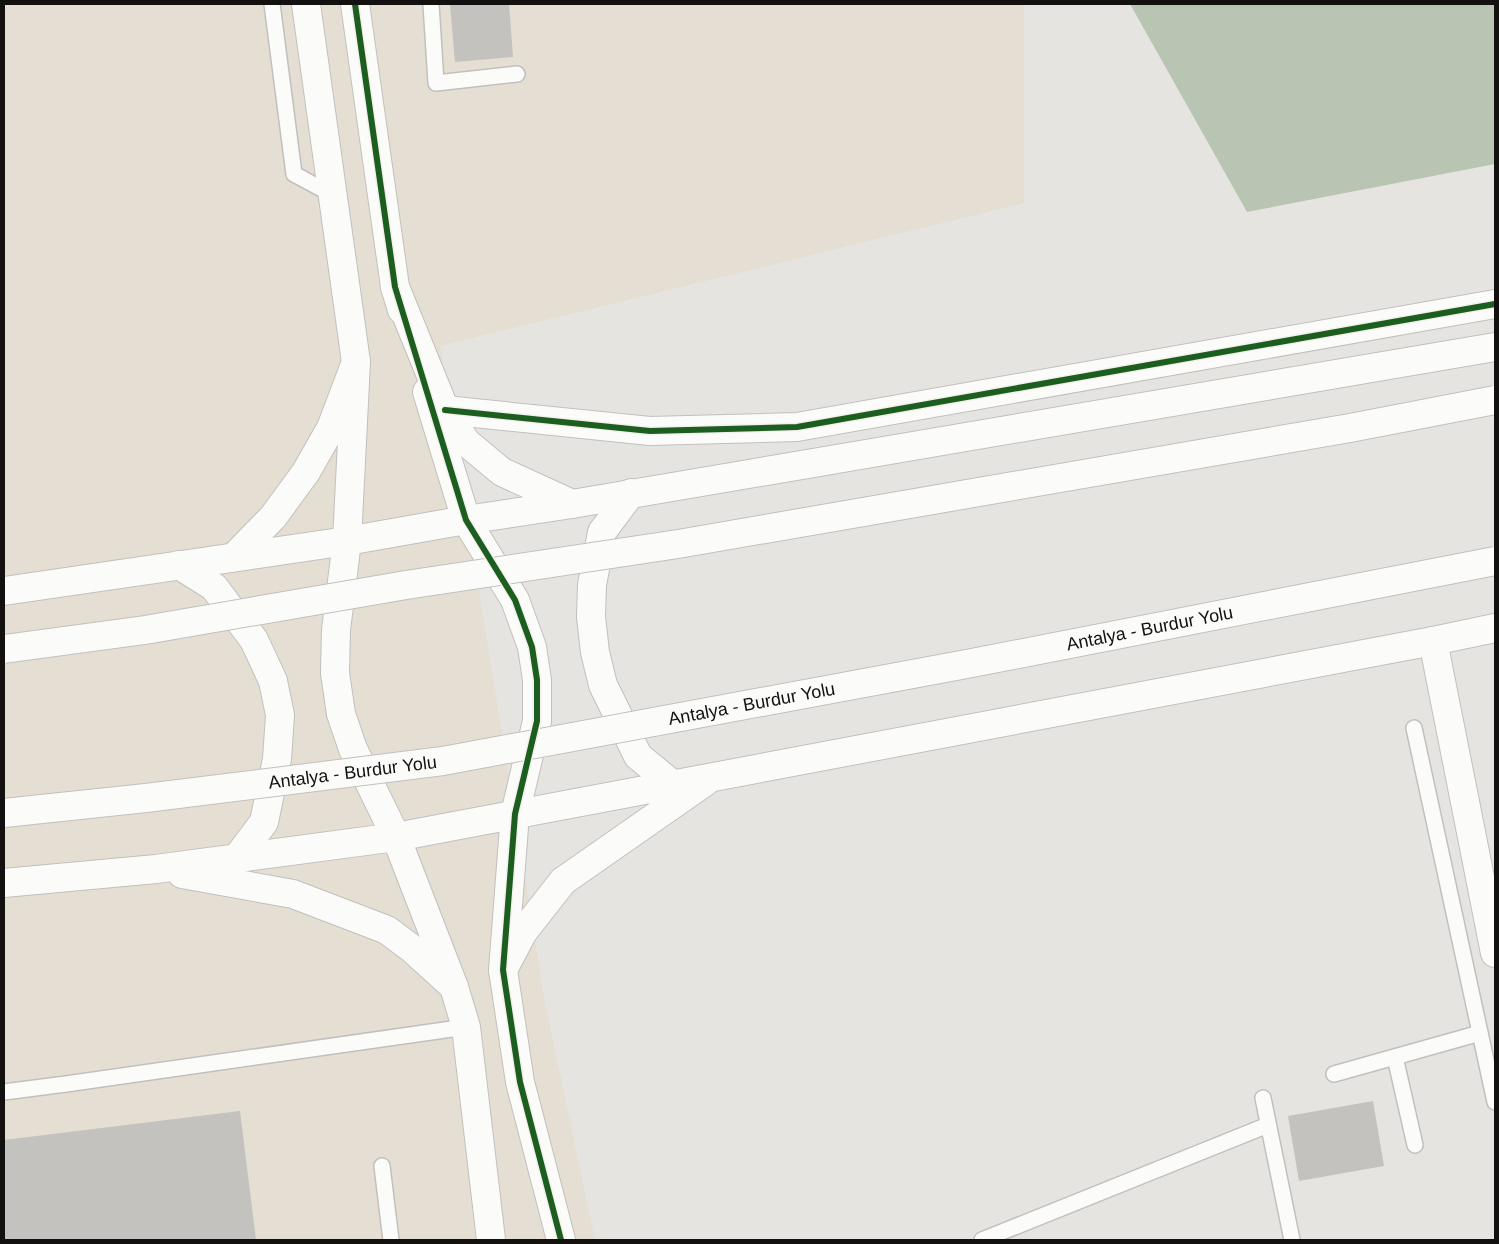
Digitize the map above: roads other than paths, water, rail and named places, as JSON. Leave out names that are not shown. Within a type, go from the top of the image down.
[{"type":"main road","points":[[306,4],[356,362],[347,541],[336,630],[335,673],[341,714],[352,749],[396,837],[454,987],[466,1027],[491,1240]]},
{"type":"main road","points":[[355,4],[395,287],[466,520],[515,600],[532,647],[537,680],[537,721],[515,814],[503,970],[520,1082],[561,1240]]},
{"type":"main road","points":[[395,287],[445,410],[466,442],[502,472],[572,504]]},
{"type":"main road","points":[[445,410],[650,431],[797,427],[1495,304]]},
{"type":"main road","points":[[4,591],[347,541],[1495,348]]},
{"type":"main road","points":[[234,557],[273,517],[306,472],[331,428],[356,362]]},
{"type":"main road","points":[[4,649],[145,630],[406,585],[678,544],[1350,428],[1495,400]]},
{"type":"main road","points":[[631,493],[602,532],[592,585],[591,617],[595,652],[603,685],[638,756],[672,784]]},
{"type":"main road","name":"Antalya - Burdur Yolu","points":[[4,813],[146,798],[443,761],[972,663],[1495,561]]},
{"type":"main road","points":[[180,565],[214,587],[254,640],[275,690],[280,716],[277,759],[264,822],[237,858]]},
{"type":"main road","points":[[4,884],[156,869],[396,837],[1495,628]]},
{"type":"main road","points":[[1433,641],[1495,953]]},
{"type":"main road","points":[[503,970],[522,932],[562,881],[714,776]]},
{"type":"main road","points":[[156,869],[293,894],[387,930],[454,987]]},
{"type":"lane","points":[[272,4],[294,174],[333,195]]},
{"type":"lane","points":[[431,4],[436,83],[517,74]]},
{"type":"lane","points":[[1414,728],[1495,1102]]},
{"type":"lane","points":[[4,1092],[466,1027]]},
{"type":"lane","points":[[1334,1074],[1480,1033]]},
{"type":"lane","points":[[1395,1057],[1415,1145]]},
{"type":"lane","points":[[1263,1098],[1292,1240]]},
{"type":"lane","points":[[982,1240],[1268,1125]]},
{"type":"lane","points":[[382,1166],[391,1240]]}]
